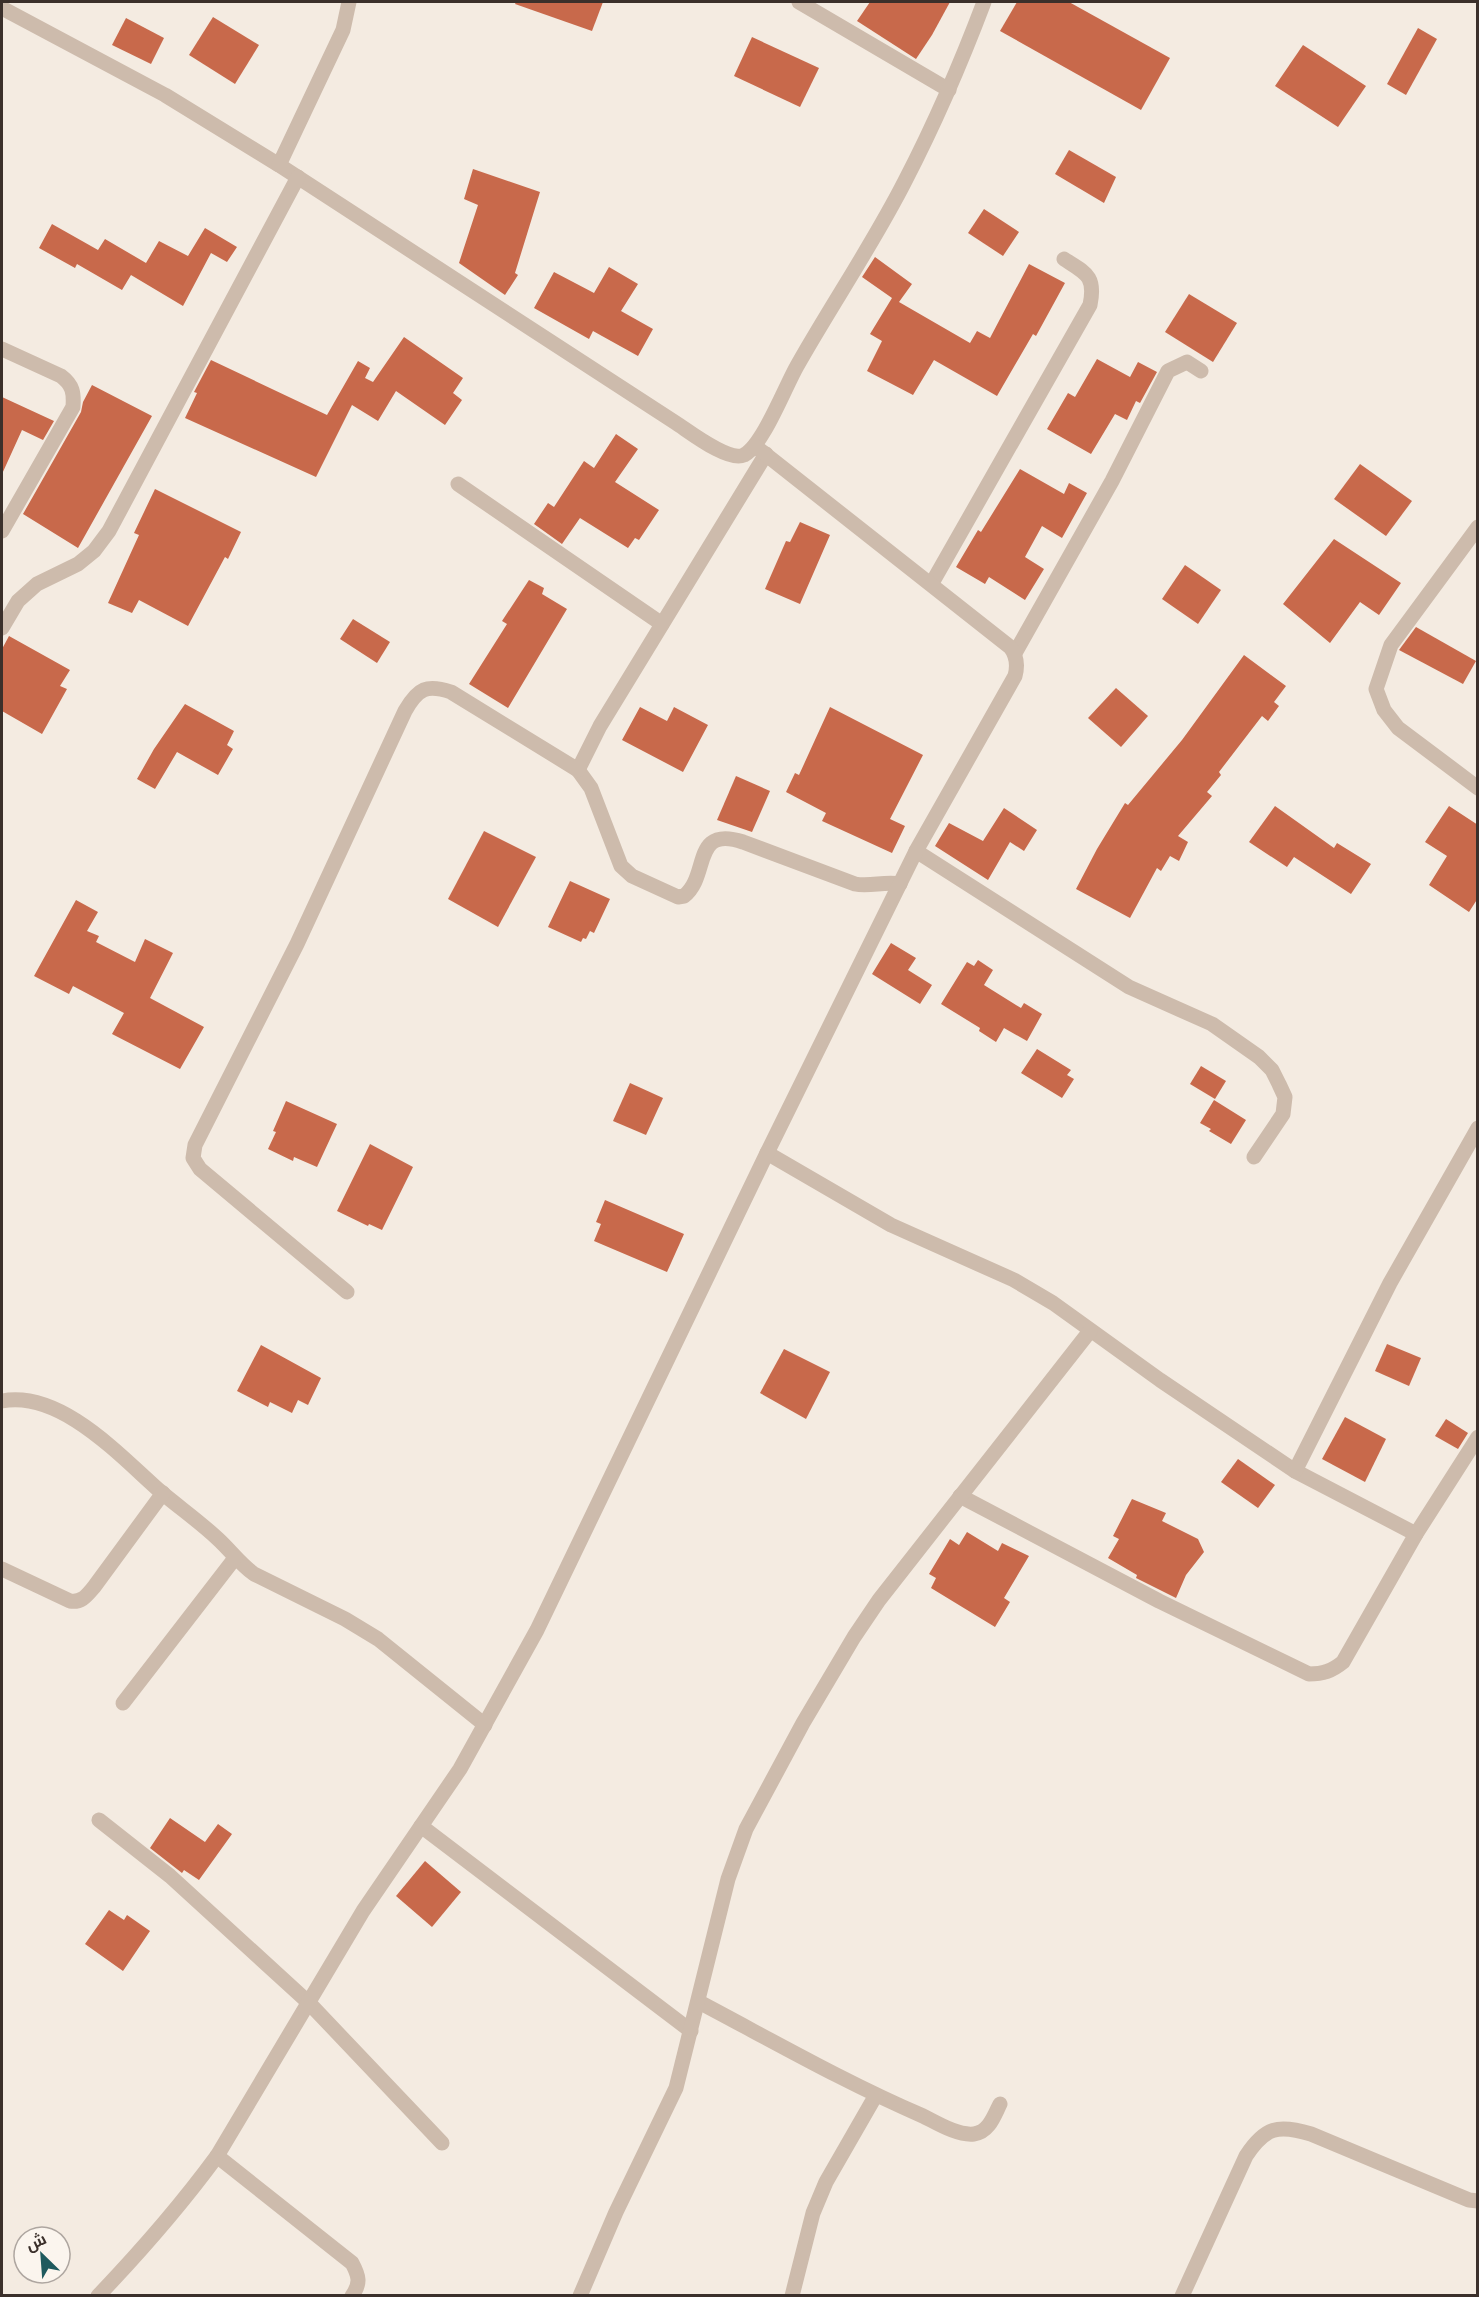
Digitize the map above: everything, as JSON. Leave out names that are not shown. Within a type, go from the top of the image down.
[{"type":"street","points":[[279,165],[342,30],[349,2]]},
{"type":"street","points":[[799,2],[949,90]]},
{"type":"street","points":[[578,770],[590,743],[662,624],[761,450],[796,367],[905,181],[949,90],[984,2]]},
{"type":"street","points":[[2,8],[165,95],[279,165],[720,451],[738,457],[761,450]]},
{"type":"street","points":[[2,628],[18,601],[37,584],[78,564],[94,551],[109,531],[297,177]]},
{"type":"street","points":[[932,583],[1090,305],[1093,291],[1086,273],[1064,259]]},
{"type":"street","points":[[2,349],[61,376],[69,382],[74,396],[72,407],[2,531]]},
{"type":"street","points":[[1015,653],[1112,481],[1168,371],[1187,362],[1201,371]]},
{"type":"street","points":[[98,2295],[169,2216],[217,2156],[363,1911],[460,1769],[485,1725],[561,1583],[767,1153],[916,851],[1015,676],[1017,664],[1015,653],[1010,647],[761,450]]},
{"type":"street","points":[[458,484],[662,624]]},
{"type":"street","points":[[1478,527],[1391,645],[1376,689],[1384,710],[1398,728],[1478,788]]},
{"type":"street","points":[[347,1292],[200,1169],[193,1158],[195,1145],[297,944],[413,697],[425,689],[436,687],[451,692],[578,770],[591,789],[621,867],[632,876],[678,897],[684,896],[690,890],[705,850],[711,842],[720,838],[743,842],[855,884],[883,882],[900,884]]},
{"type":"street","points":[[916,851],[1130,987],[1212,1024],[1259,1057],[1272,1070],[1285,1097],[1285,1106],[1283,1114],[1254,1157]]},
{"type":"street","points":[[1295,1471],[1390,1283],[1478,1128]]},
{"type":"street","points":[[767,1153],[891,1225],[1014,1280],[1053,1303],[1090,1331],[1295,1471],[1416,1534]]},
{"type":"street","points":[[580,2295],[616,2212],[676,2088],[728,1879],[746,1829],[803,1723],[854,1637],[906,1563],[1090,1331]]},
{"type":"street","points":[[2,1401],[23,1400],[49,1406],[63,1413],[118,1452],[219,1539],[235,1558],[254,1574],[345,1618],[378,1639],[485,1725]]},
{"type":"street","points":[[960,1496],[1159,1601],[1309,1674],[1321,1674],[1334,1669],[1342,1662],[1416,1534],[1478,1437]]},
{"type":"street","points":[[2,1569],[76,1602],[86,1597],[94,1587],[163,1493]]},
{"type":"street","points":[[123,1703],[235,1558]]},
{"type":"street","points":[[99,1820],[170,1876],[309,2003],[442,2144]]},
{"type":"street","points":[[421,1826],[691,2031]]},
{"type":"street","points":[[699,2002],[876,2095],[956,2131],[973,2134],[983,2131],[991,2123],[1000,2104]]},
{"type":"street","points":[[792,2295],[813,2212],[826,2182],[876,2095]]},
{"type":"street","points":[[1182,2295],[1246,2156],[1256,2141],[1266,2132],[1275,2129],[1291,2128],[1311,2134],[1469,2200],[1478,2201]]},
{"type":"street","points":[[217,2156],[352,2263],[358,2273],[359,2283],[352,2295]]},
{"type":"building","points":[[516,2],[603,2],[592,31],[515,4]]},
{"type":"building","points":[[870,2],[950,2],[916,59],[857,21]]},
{"type":"building","points":[[1017,2],[1069,2],[1170,58],[1141,110],[1000,31]]},
{"type":"building","points":[[213,17],[259,45],[235,84],[189,55]]},
{"type":"building","points":[[126,18],[164,38],[151,64],[112,45]]},
{"type":"building","points":[[1418,28],[1437,39],[1406,95],[1387,84]]},
{"type":"building","points":[[752,37],[819,68],[800,107],[734,76]]},
{"type":"building","points":[[1303,45],[1366,86],[1338,127],[1275,86]]},
{"type":"building","points":[[1069,150],[1116,177],[1104,203],[1055,174]]},
{"type":"building","points":[[473,169],[540,192],[515,273],[518,275],[505,295],[459,263],[478,205],[464,199]]},
{"type":"building","points":[[984,209],[1019,232],[1003,256],[968,233]]},
{"type":"building","points":[[52,224],[98,250],[105,239],[146,263],[159,241],[188,256],[205,228],[237,247],[227,262],[211,253],[183,306],[131,275],[122,290],[77,264],[75,268],[39,248]]},
{"type":"building","points":[[875,257],[912,284],[899,302],[970,343],[977,331],[990,338],[1029,264],[1065,283],[1036,336],[1033,334],[997,396],[934,360],[913,395],[867,371],[882,341],[870,334],[892,298],[862,277]]},
{"type":"building","points":[[609,267],[638,284],[621,311],[653,329],[638,356],[593,331],[589,339],[534,308],[554,272],[594,293]]},
{"type":"building","points":[[1189,294],[1237,323],[1213,362],[1165,332]]},
{"type":"building","points":[[404,337],[463,378],[453,393],[462,400],[445,425],[396,391],[378,421],[352,405],[316,477],[185,418],[197,393],[194,392],[211,360],[327,415],[358,361],[370,368],[365,378],[373,382]]},
{"type":"building","points":[[1097,359],[1130,377],[1138,362],[1157,372],[1140,403],[1136,401],[1127,420],[1115,414],[1091,454],[1047,429],[1068,393],[1075,397]]},
{"type":"building","points":[[92,385],[152,416],[78,548],[23,514],[81,412],[83,402]]},
{"type":"building","points":[[2,397],[54,421],[43,440],[22,430],[2,474]]},
{"type":"building","points":[[616,434],[638,449],[615,482],[659,510],[639,540],[635,538],[628,548],[580,518],[562,544],[534,524],[548,503],[554,507],[584,461],[594,468]]},
{"type":"building","points":[[1360,464],[1412,501],[1386,536],[1334,499]]},
{"type":"building","points":[[1020,469],[1064,494],[1069,483],[1087,493],[1062,538],[1042,526],[1025,557],[1044,569],[1025,600],[989,577],[985,584],[956,567],[978,530],[981,532]]},
{"type":"building","points":[[155,489],[241,532],[228,559],[225,557],[188,626],[139,600],[132,613],[108,603],[139,535],[134,533]]},
{"type":"building","points":[[800,522],[830,535],[800,604],[765,589],[786,541],[790,542]]},
{"type":"building","points":[[1334,539],[1401,583],[1379,615],[1360,602],[1330,643],[1283,604]]},
{"type":"building","points":[[1185,565],[1221,590],[1198,624],[1162,599]]},
{"type":"building","points":[[529,580],[544,588],[542,594],[567,609],[508,708],[469,684],[507,624],[502,621]]},
{"type":"building","points":[[353,619],[390,642],[377,663],[340,639]]},
{"type":"building","points":[[1416,627],[1476,661],[1463,684],[1399,650]]},
{"type":"building","points":[[9,636],[70,670],[60,686],[67,689],[42,734],[2,711],[2,649]]},
{"type":"building","points":[[1244,655],[1286,686],[1274,702],[1279,706],[1268,721],[1262,716],[1219,772],[1221,775],[1207,792],[1212,796],[1178,836],[1188,842],[1179,861],[1170,856],[1161,871],[1157,868],[1130,918],[1076,889],[1125,803],[1128,805],[1182,740]]},
{"type":"building","points":[[1116,688],[1148,716],[1121,747],[1088,718]]},
{"type":"building","points":[[185,704],[234,731],[227,745],[233,749],[218,775],[177,752],[155,789],[137,779],[154,749]]},
{"type":"building","points":[[640,707],[667,721],[674,707],[708,725],[683,772],[622,740]]},
{"type":"building","points":[[830,707],[923,755],[890,819],[905,826],[892,853],[822,821],[826,813],[786,792],[795,773],[799,775]]},
{"type":"building","points":[[736,776],[770,791],[752,832],[717,820]]},
{"type":"building","points":[[1275,806],[1334,848],[1337,843],[1371,864],[1351,894],[1294,857],[1287,867],[1249,842]]},
{"type":"building","points":[[1449,806],[1478,825],[1478,898],[1469,912],[1429,885],[1447,856],[1425,842]]},
{"type":"building","points":[[1004,808],[1037,830],[1024,851],[1010,842],[988,880],[935,846],[949,823],[983,841]]},
{"type":"building","points":[[484,831],[536,857],[498,927],[448,899]]},
{"type":"building","points":[[570,881],[610,899],[594,933],[590,931],[586,939],[583,938],[581,942],[548,927]]},
{"type":"building","points":[[76,900],[98,912],[87,931],[99,936],[96,942],[135,962],[145,939],[173,953],[150,998],[204,1027],[180,1069],[112,1034],[124,1013],[73,986],[69,994],[34,976]]},
{"type":"building","points":[[891,943],[916,958],[908,970],[932,985],[920,1004],[872,974]]},
{"type":"building","points":[[978,960],[993,970],[984,985],[1021,1008],[1024,1003],[1042,1014],[1027,1041],[1004,1028],[996,1042],[979,1031],[980,1028],[941,1004],[967,962],[974,966]]},
{"type":"building","points":[[1037,1049],[1071,1070],[1067,1075],[1074,1079],[1062,1098],[1021,1073]]},
{"type":"building","points":[[1201,1066],[1226,1081],[1215,1099],[1190,1084]]},
{"type":"building","points":[[630,1083],[663,1098],[646,1135],[613,1121]]},
{"type":"building","points":[[1214,1100],[1246,1120],[1231,1144],[1200,1123]]},
{"type":"building","points":[[286,1101],[337,1124],[317,1167],[294,1157],[293,1161],[268,1149]]},
{"type":"building","points":[[370,1144],[413,1167],[382,1230],[337,1211]]},
{"type":"building","points":[[605,1200],[684,1234],[667,1272],[594,1241],[601,1224],[596,1222]]},
{"type":"building","points":[[1387,1344],[1421,1358],[1409,1386],[1375,1371]]},
{"type":"building","points":[[261,1345],[321,1378],[308,1405],[298,1400],[292,1413],[270,1402],[268,1407],[237,1391]]},
{"type":"building","points":[[784,1349],[830,1372],[806,1419],[760,1393]]},
{"type":"building","points":[[1345,1417],[1386,1439],[1365,1482],[1322,1459]]},
{"type":"building","points":[[1446,1419],[1468,1433],[1458,1449],[1435,1436]]},
{"type":"building","points":[[1238,1459],[1275,1485],[1258,1508],[1221,1482]]},
{"type":"building","points":[[1132,1499],[1166,1513],[1162,1521],[1198,1539],[1204,1552],[1186,1575],[1176,1598],[1136,1578],[1137,1575],[1108,1558],[1119,1539],[1113,1536]]},
{"type":"building","points":[[967,1532],[998,1551],[1002,1543],[1029,1556],[1004,1598],[1010,1602],[995,1627],[931,1588],[936,1578],[929,1574],[950,1539],[959,1545]]},
{"type":"building","points":[[170,1818],[205,1842],[218,1824],[232,1834],[199,1880],[184,1870],[182,1873],[150,1848]]},
{"type":"building","points":[[425,1861],[461,1892],[432,1927],[396,1896]]},
{"type":"building","points":[[109,1910],[124,1920],[127,1915],[150,1931],[123,1971],[85,1944]]}]
